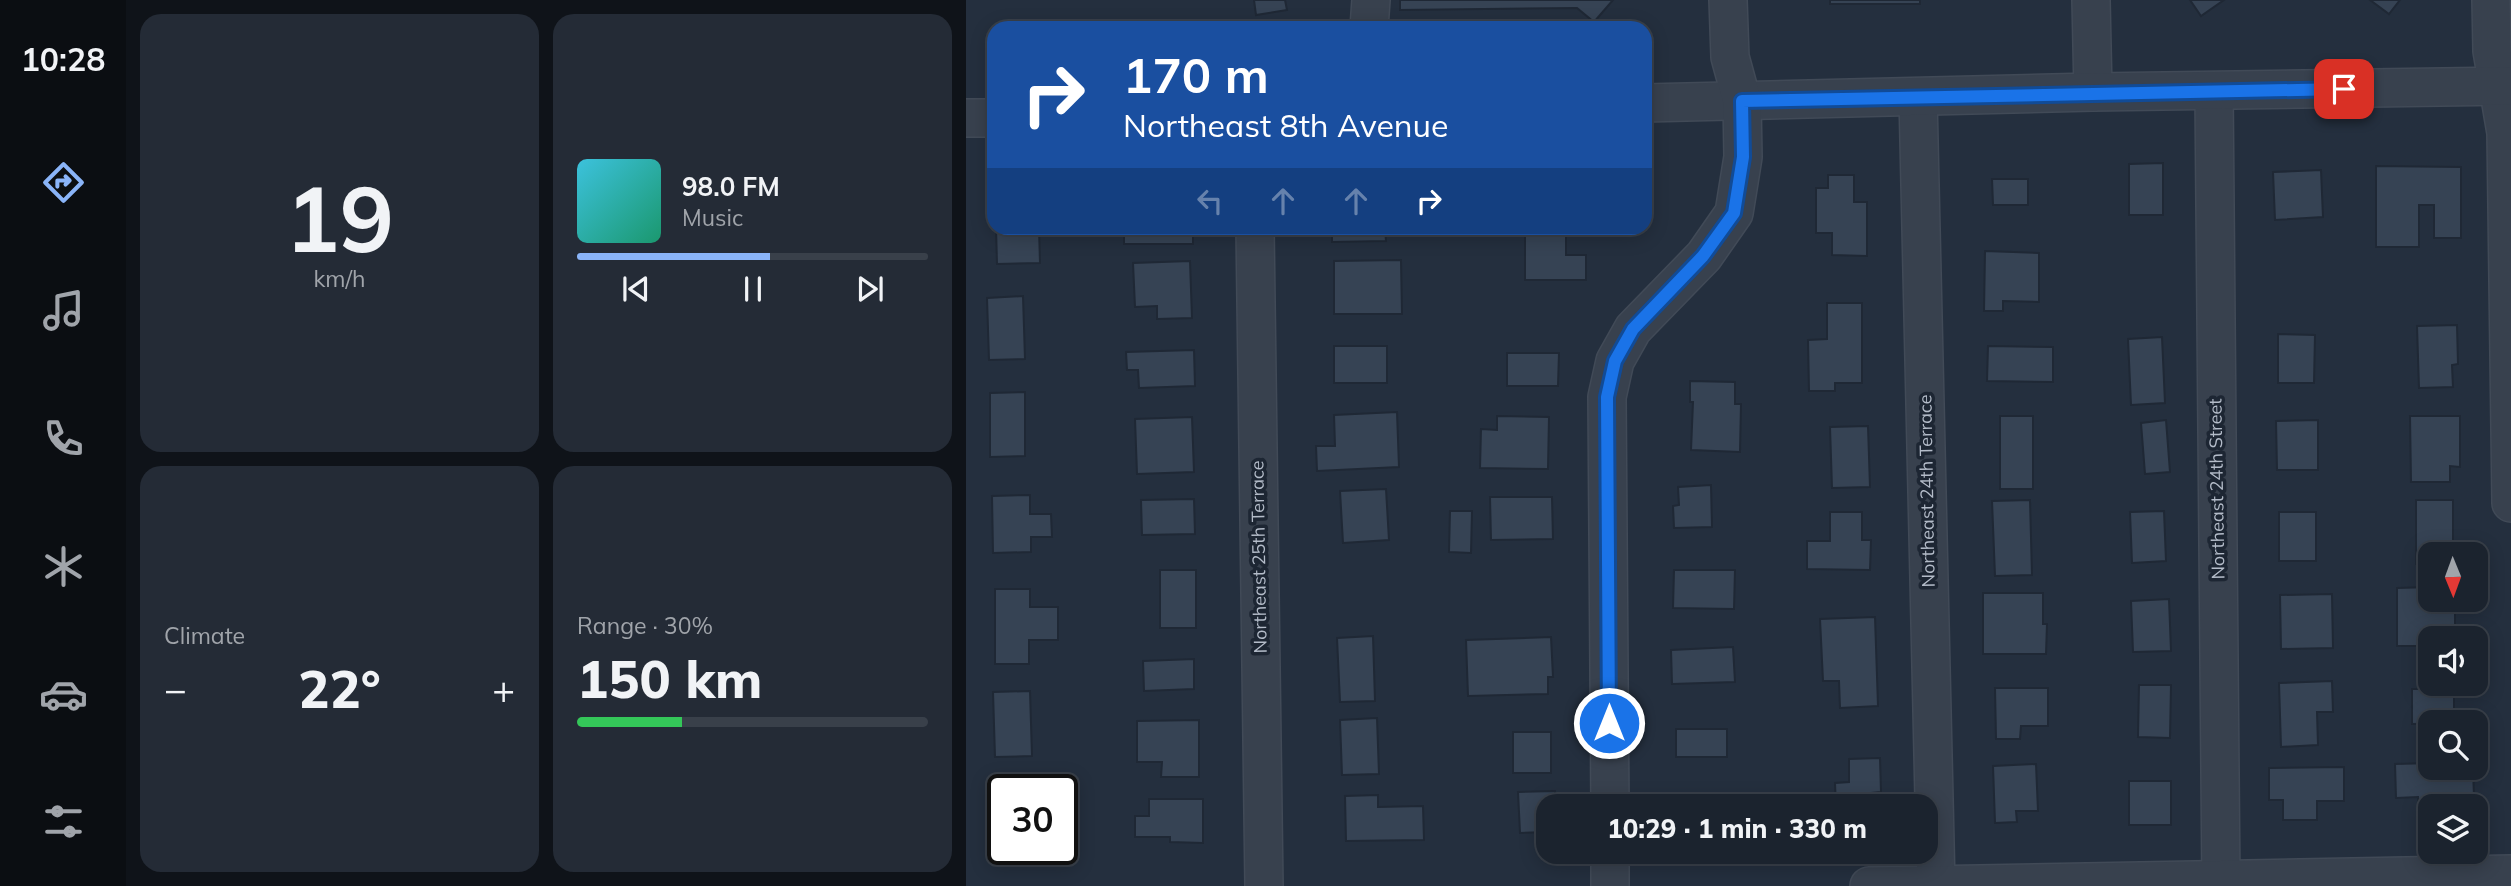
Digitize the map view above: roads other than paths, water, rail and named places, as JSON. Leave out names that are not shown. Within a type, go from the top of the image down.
[{"type":"street","points":[[1370,21],[1371,0]]},
{"type":"street","points":[[1610,794],[1607,397],[1615,361],[1633,329],[1703,256],[1734,213],[1743,157],[1742,101],[1730,58],[1728,0]]},
{"type":"street","points":[[2091,0],[2093,92]]},
{"type":"street","points":[[2491,0],[2492,51],[2505,87],[2511,503]]},
{"type":"street","points":[[1652,103],[2093,92],[2505,87]]},
{"type":"street","name":"Northeast 24th Street","points":[[2214,91],[2221,883]]},
{"type":"street","name":"Northeast 24th Terrace","points":[[1918,97],[1936,886]]},
{"type":"street","points":[[966,118],[987,118]]},
{"type":"street","name":"Northeast 25th Terrace","points":[[1255,235],[1264,886]]},
{"type":"street","points":[[1610,864],[1610,886]]},
{"type":"street","points":[[1869,886],[2221,883],[2511,874]]}]
